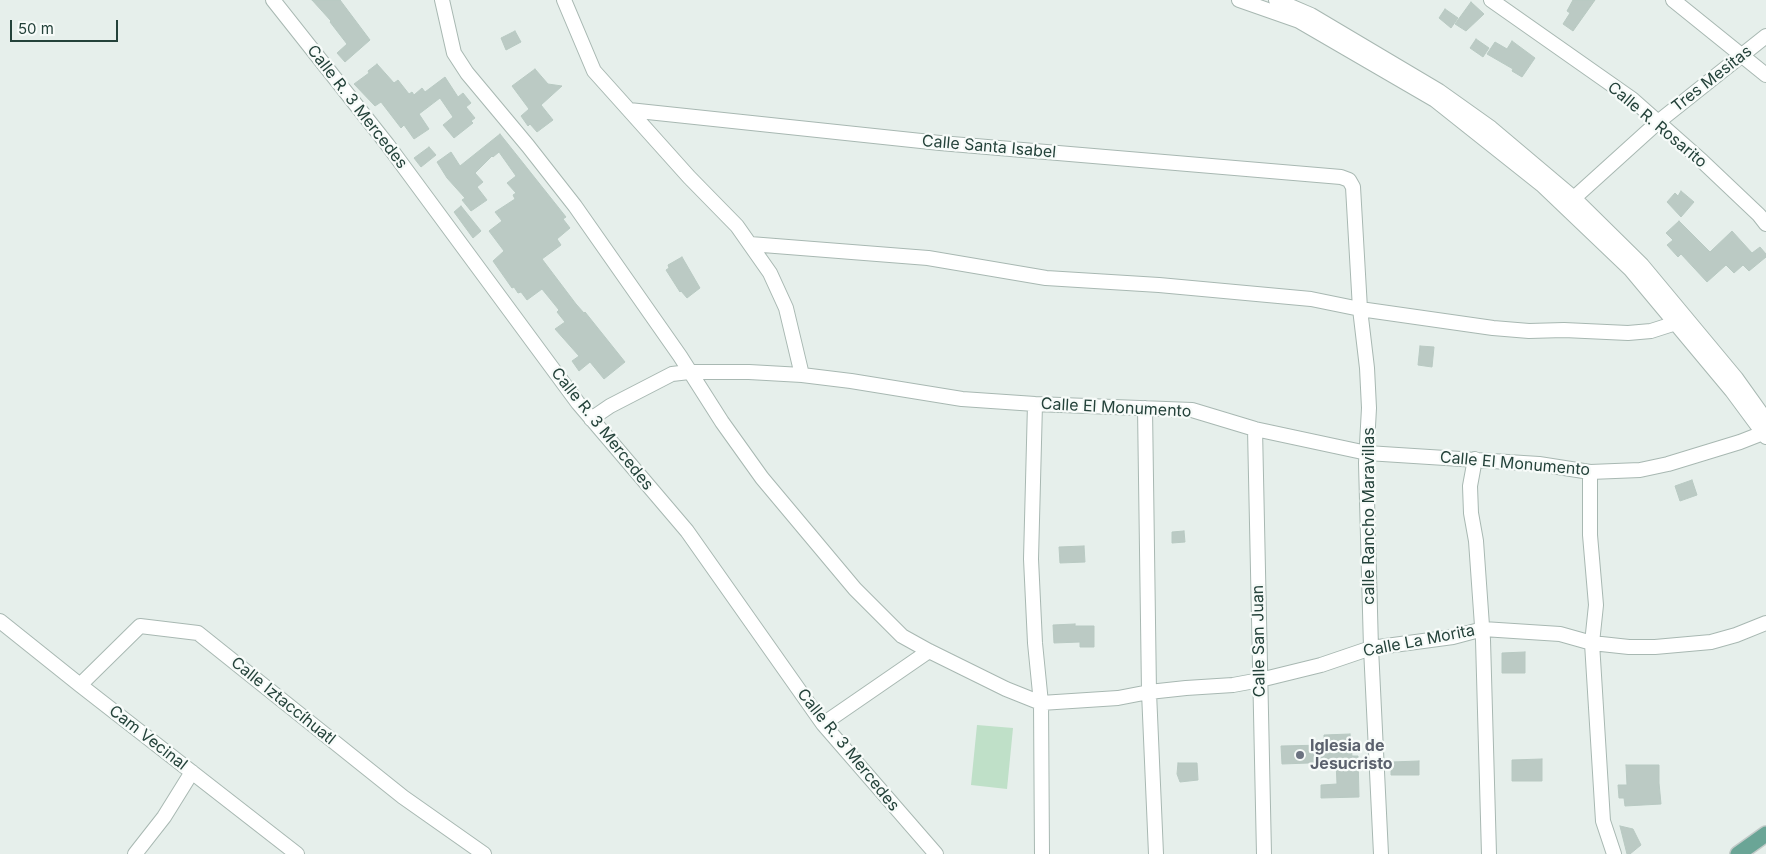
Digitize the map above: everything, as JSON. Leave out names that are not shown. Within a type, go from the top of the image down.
[{"type":"main road","points":[[1738,854],[1766,834]]},
{"type":"street","name":"Calle R. 3 Mercedes","points":[[273,0],[387,144],[578,403],[687,532],[823,724],[936,854]]},
{"type":"street","points":[[442,0],[454,53],[466,74],[528,146],[575,206],[680,356],[762,478],[855,589],[902,636],[928,651],[1006,689],[1042,703]]},
{"type":"street","points":[[564,0],[594,71],[689,177],[737,226],[770,273],[786,308],[802,375]]},
{"type":"street","points":[[1239,0],[1299,20],[1435,100],[1542,185],[1631,270],[1765,430]]},
{"type":"street","points":[[1276,0],[1310,15],[1440,90],[1491,128],[1574,198],[1642,265],[1736,378],[1765,430]]},
{"type":"street","name":"Calle R. Rosarito","points":[[1491,0],[1632,99],[1759,215],[1766,224]]},
{"type":"street","points":[[1673,0],[1766,75]]},
{"type":"street","name":"Tres Mesitas","points":[[1574,198],[1658,122],[1766,36]]},
{"type":"street","name":"Calle Santa Isabel","points":[[629,110],[940,143],[1341,177],[1349,180]]},
{"type":"street","name":"calle Rancho Maravillas","points":[[1349,180],[1354,187],[1360,309],[1367,368],[1369,408],[1366,463],[1371,648],[1381,854]]},
{"type":"street","points":[[750,244],[928,258],[1046,278],[1159,284],[1311,299],[1360,309],[1492,328],[1529,331],[1644,332],[1676,322]]},
{"type":"street","name":"Calle El Monumento","points":[[591,419],[610,406],[672,374],[689,372],[749,372],[851,380],[962,399],[1035,404],[1192,410],[1255,429],[1367,453],[1539,464],[1590,472],[1640,470],[1659,466],[1726,446],[1765,430]]},
{"type":"street","points":[[1035,404],[1031,559],[1042,703],[1042,854]]},
{"type":"street","points":[[1145,408],[1149,692],[1156,854]]},
{"type":"street","name":"Calle San Juan","points":[[1255,429],[1264,854]]},
{"type":"street","points":[[1475,459],[1470,486],[1482,629],[1489,854]]},
{"type":"street","points":[[1590,472],[1590,535],[1596,605],[1592,643],[1602,821],[1614,854]]},
{"type":"street","name":"Cam Vecinal","points":[[0,621],[80,686],[297,854]]},
{"type":"street","name":"Calle La Morita","points":[[1042,703],[1118,698],[1149,692],[1233,685],[1322,665],[1371,648],[1453,637],[1482,629],[1560,634],[1592,643],[1629,648],[1711,642],[1736,635],[1766,623]]},
{"type":"street","name":"Calle Iztaccíhuatl","points":[[80,686],[140,626],[198,633],[403,797],[484,854]]},
{"type":"street","points":[[823,724],[928,651]]},
{"type":"street","points":[[135,854],[164,817],[192,772]]},
{"type":"green space","points":[[977,725],[1013,728],[1007,789],[971,785]]},
{"type":"building","points":[[312,0],[340,0],[370,40],[345,62],[337,53],[347,44],[331,21]]},
{"type":"building","points":[[1573,0],[1595,0],[1573,31],[1563,24],[1570,13],[1567,11]]},
{"type":"building","points":[[1471,2],[1484,14],[1466,31],[1455,24]]},
{"type":"building","points":[[1445,9],[1458,18],[1451,28],[1439,18]]},
{"type":"building","points":[[515,31],[521,42],[506,50],[501,38]]},
{"type":"building","points":[[1476,39],[1489,48],[1483,57],[1470,48]]},
{"type":"building","points":[[1512,41],[1535,58],[1522,77],[1512,71],[1513,69],[1487,54],[1495,42],[1507,49]]},
{"type":"building","points":[[377,64],[394,83],[398,80],[409,94],[412,92],[414,95],[422,88],[425,92],[445,77],[458,97],[463,93],[471,103],[466,107],[475,118],[471,121],[473,123],[454,138],[443,125],[453,117],[440,98],[419,114],[429,129],[414,139],[404,125],[401,128],[381,102],[375,106],[354,84],[369,73],[368,71]]},
{"type":"building","points":[[535,69],[548,84],[562,86],[541,105],[553,120],[537,132],[530,124],[528,126],[521,116],[529,109],[512,86]]},
{"type":"building","points":[[500,134],[566,217],[563,219],[570,228],[557,239],[561,245],[542,259],[576,304],[585,312],[625,362],[604,379],[590,362],[579,371],[572,361],[579,356],[555,329],[565,322],[557,312],[559,310],[542,289],[527,300],[521,292],[518,293],[514,287],[512,288],[493,261],[504,251],[489,231],[502,221],[495,212],[515,199],[513,195],[516,193],[507,183],[516,176],[499,152],[492,156],[475,173],[483,182],[477,187],[487,200],[471,211],[462,200],[465,198],[447,178],[437,162],[451,152],[460,166]]},
{"type":"building","points":[[429,147],[436,155],[421,167],[414,158]]},
{"type":"building","points":[[1681,191],[1694,202],[1681,217],[1667,202],[1675,193],[1678,196]]},
{"type":"building","points":[[461,206],[481,231],[473,238],[454,212]]},
{"type":"building","points":[[1679,221],[1710,252],[1732,231],[1752,253],[1760,247],[1766,254],[1766,257],[1749,271],[1743,265],[1734,273],[1726,265],[1707,282],[1681,254],[1678,257],[1667,245],[1673,240],[1666,233]]},
{"type":"building","points":[[682,257],[700,288],[687,298],[680,292],[666,270],[669,268],[668,265]]},
{"type":"building","points":[[1420,346],[1434,347],[1432,367],[1418,365]]},
{"type":"building","points":[[1692,480],[1697,495],[1680,501],[1675,486]]},
{"type":"building","points":[[1184,531],[1185,542],[1172,543],[1172,532]]},
{"type":"building","points":[[1084,546],[1085,562],[1060,563],[1059,547]]},
{"type":"building","points":[[1075,624],[1075,626],[1094,626],[1094,647],[1080,647],[1080,642],[1054,643],[1053,625]]},
{"type":"building","points":[[1525,652],[1525,673],[1502,673],[1502,653]]},
{"type":"building","points":[[1350,734],[1352,756],[1358,756],[1359,797],[1321,798],[1321,785],[1337,784],[1336,762],[1282,764],[1281,746],[1324,745],[1324,735]]},
{"type":"building","points":[[1542,759],[1542,781],[1512,781],[1512,760]]},
{"type":"building","points":[[1419,761],[1419,775],[1391,775],[1391,762]]},
{"type":"building","points":[[1178,763],[1197,763],[1198,780],[1180,782],[1177,774]]},
{"type":"building","points":[[1626,765],[1659,765],[1661,804],[1625,806],[1624,798],[1619,798],[1618,785],[1627,785]]},
{"type":"building","points":[[1620,826],[1633,829],[1641,845],[1630,854],[1627,854]]},
{"type":"place","name":"Iglesia de Jesucristo","points":[[1300,755]]}]
